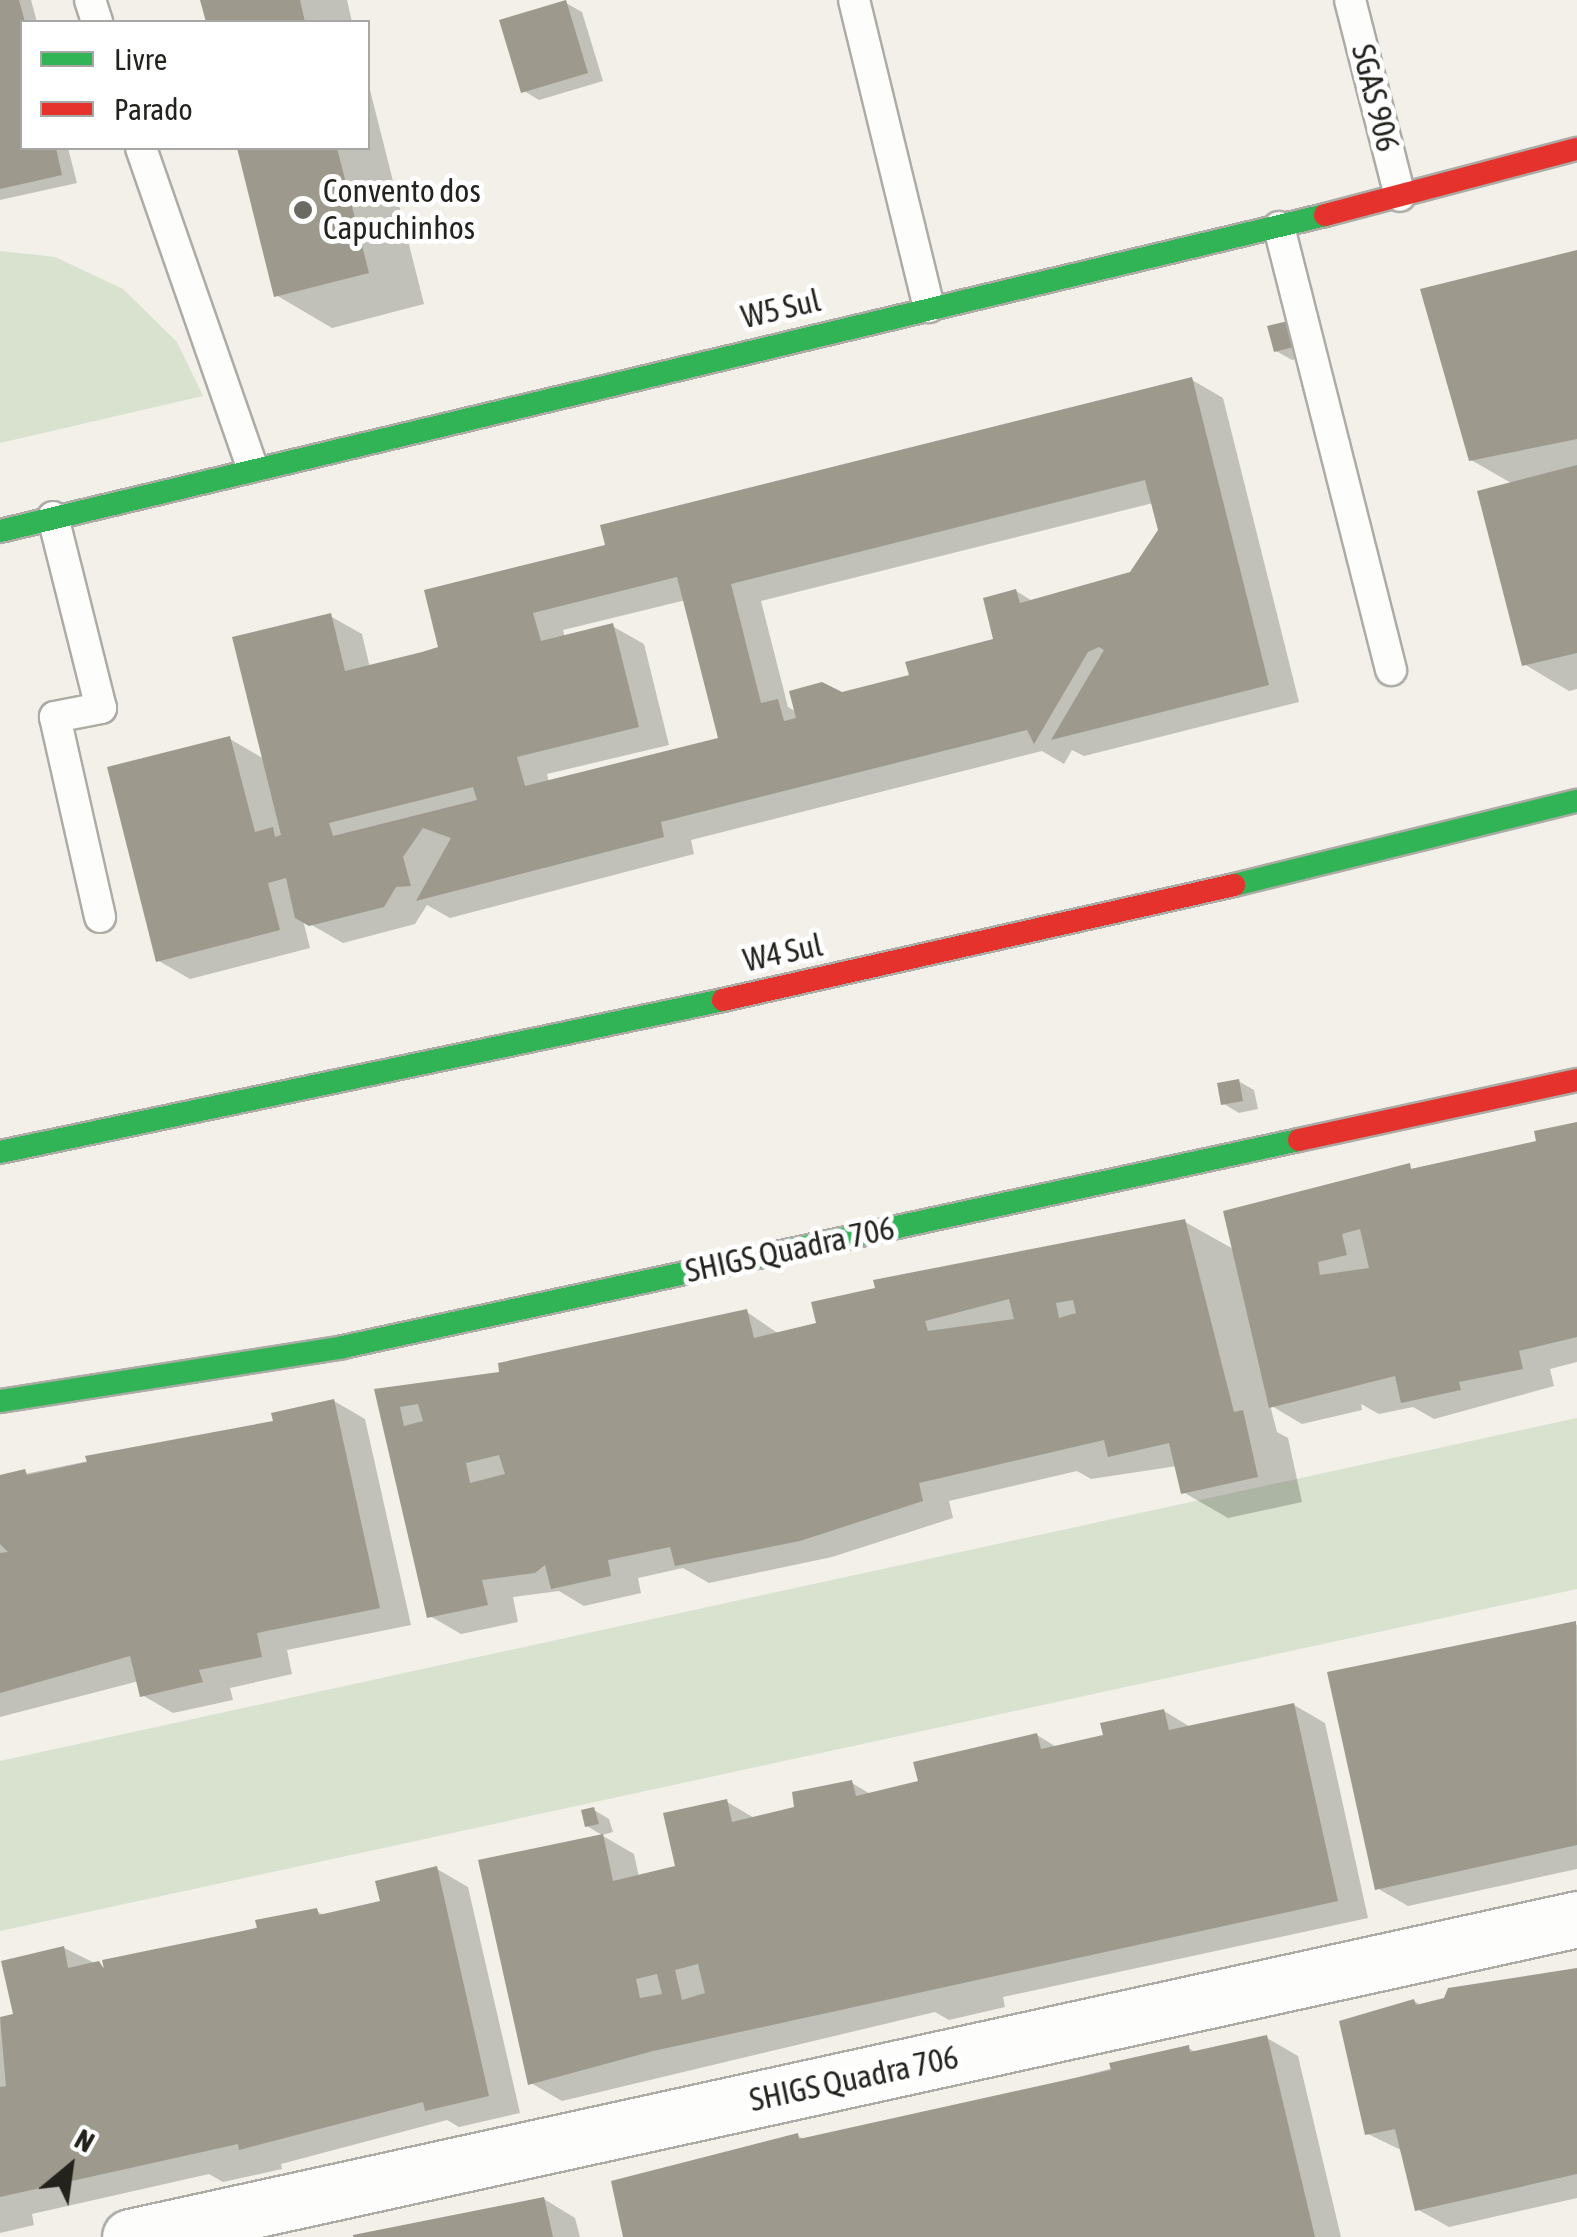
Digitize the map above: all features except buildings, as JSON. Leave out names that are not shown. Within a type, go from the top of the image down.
[{"type":"main road","name":"W5 Sul","points":[[0,531],[252,466],[1279,226],[1577,149]]},
{"type":"main road","name":"W4 Sul","points":[[2,1144],[329,1087],[1169,901],[1577,801]]},
{"type":"main road","name":"SHIGS Quadra 706","points":[[0,1401],[343,1347],[1577,1080]]},
{"type":"street","name":"SHIGS Quadra 706","points":[[130,2237],[1577,1919]]},
{"type":"lane","points":[[854,0],[930,307]]},
{"type":"lane","name":"SGAS 906","points":[[1350,0],[1400,196]]},
{"type":"lane","points":[[142,150],[252,466]]},
{"type":"lane","points":[[1279,226],[1391,670]]},
{"type":"lane","points":[[53,517],[101,708],[54,717],[100,917]]},
{"type":"green space","points":[[0,251],[55,257],[123,289],[177,342],[203,396],[0,443]]},
{"type":"green space","points":[[1577,1418],[1577,1589],[0,1931],[0,1761]]},
{"type":"traffic: fast","points":[[0,531],[1325,215]]},
{"type":"traffic: fast","points":[[1234,885],[1577,801]]},
{"type":"traffic: fast","points":[[0,1152],[723,1000]]},
{"type":"traffic: fast","points":[[0,1401],[343,1347],[1299,1140]]},
{"type":"traffic: jam","points":[[1325,215],[1577,149]]},
{"type":"traffic: jam","points":[[723,1000],[1234,885]]},
{"type":"traffic: jam","points":[[1299,1140],[1577,1080]]},
{"type":"place","name":"Convento dos Capuchinhos","points":[[303,210]]}]
